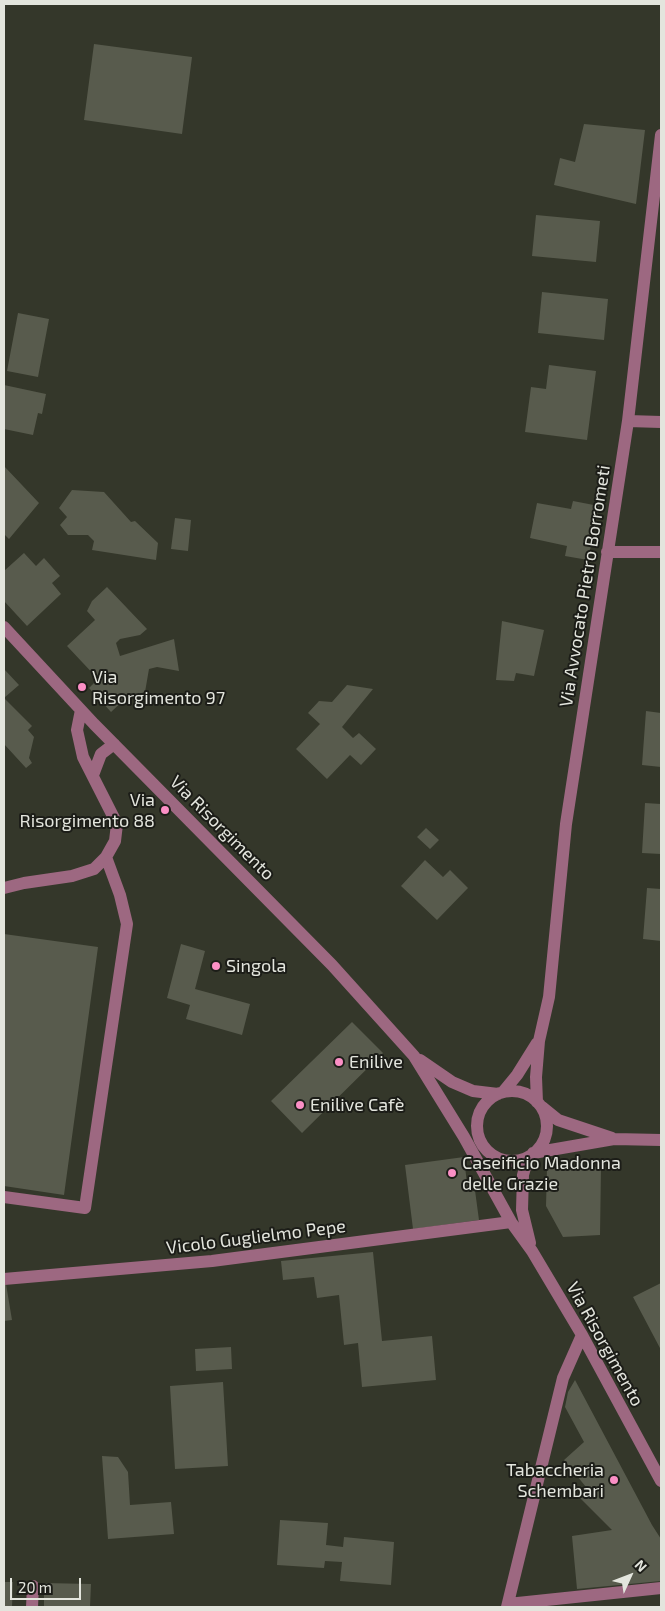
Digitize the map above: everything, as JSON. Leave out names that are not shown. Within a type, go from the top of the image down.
[{"type":"street","name":"Via Avvocato Pietro Borrometi","points":[[539,1041],[550,997],[566,824],[628,422],[661,135]]},
{"type":"street","points":[[628,422],[661,422]]},
{"type":"street","points":[[607,552],[661,552]]},
{"type":"street","name":"Via Risorgimento","points":[[4,627],[81,710],[332,965],[414,1056]]},
{"type":"street","points":[[4,888],[72,876],[94,869],[106,857],[115,841],[117,824],[83,757],[77,730],[81,710]]},
{"type":"street","points":[[92,775],[101,754],[114,744]]},
{"type":"street","points":[[4,1197],[85,1208],[127,924],[120,895],[106,857]]},
{"type":"street","points":[[491,1184],[478,1125],[481,1110],[491,1098],[500,1093],[518,1075],[539,1041]]},
{"type":"street","points":[[532,1250],[522,1210],[524,1175],[530,1155],[540,1147],[546,1132],[545,1114],[539,1104],[536,1077],[539,1041]]},
{"type":"street","points":[[414,1056],[452,1082],[473,1091],[500,1093],[518,1091],[525,1093],[558,1120],[614,1139]]},
{"type":"street","points":[[414,1056],[464,1136],[511,1222],[532,1250]]},
{"type":"street","points":[[464,1136],[484,1146],[501,1158],[508,1160],[558,1148],[614,1139],[661,1140]]},
{"type":"street","name":"Vicolo Guglielmo Pepe","points":[[4,1279],[212,1261],[511,1222]]},
{"type":"street","name":"Via Risorgimento","points":[[532,1250],[582,1335],[661,1481]]},
{"type":"street","points":[[582,1335],[564,1378],[508,1606],[661,1588]]},
{"type":"street","points":[[32,1607],[33,1586]]},
{"type":"building","points":[[94,44],[192,57],[182,134],[84,120]]},
{"type":"building","points":[[584,124],[645,130],[636,204],[554,185],[560,158],[575,162]]},
{"type":"building","points":[[536,215],[600,221],[596,262],[532,256]]},
{"type":"building","points":[[542,292],[608,299],[604,340],[538,333]]},
{"type":"building","points":[[18,313],[49,319],[38,377],[7,371]]},
{"type":"building","points":[[549,365],[596,371],[587,440],[525,432],[531,387],[546,389]]},
{"type":"building","points":[[4,385],[46,394],[42,414],[38,413],[33,435],[4,429]]},
{"type":"building","points":[[4,466],[39,503],[9,539],[4,534]]},
{"type":"building","points":[[72,490],[104,492],[131,522],[135,521],[158,543],[156,560],[92,550],[94,541],[88,535],[68,535],[60,525],[67,517],[59,508]]},
{"type":"building","points":[[573,501],[599,506],[588,560],[565,556],[567,546],[530,538],[537,503],[571,509]]},
{"type":"building","points":[[175,518],[191,520],[188,551],[171,549]]},
{"type":"building","points":[[24,553],[36,566],[44,558],[60,576],[52,583],[61,594],[27,626],[4,601],[4,571]]},
{"type":"building","points":[[107,587],[147,629],[140,635],[120,639],[116,643],[120,656],[174,639],[179,671],[157,667],[149,669],[145,692],[126,698],[111,712],[89,688],[98,679],[67,646],[95,620],[87,611],[92,601]]},
{"type":"building","points":[[502,621],[544,630],[534,676],[516,673],[514,681],[496,680]]},
{"type":"building","points":[[4,669],[19,685],[4,698]]},
{"type":"building","points":[[347,685],[373,689],[342,727],[353,738],[359,733],[376,749],[361,765],[350,755],[327,779],[296,749],[320,724],[308,713],[319,701],[332,702]]},
{"type":"building","points":[[4,698],[32,726],[28,730],[34,737],[29,758],[32,763],[26,768],[4,744]]},
{"type":"building","points":[[646,711],[661,713],[661,767],[642,765]]},
{"type":"building","points":[[645,803],[661,804],[661,854],[642,853]]},
{"type":"building","points":[[426,828],[439,840],[430,849],[417,837]]},
{"type":"building","points":[[425,860],[443,877],[450,870],[468,888],[437,920],[401,886]]},
{"type":"building","points":[[647,888],[661,889],[661,941],[643,939]]},
{"type":"building","points":[[4,934],[98,947],[64,1195],[4,1186]]},
{"type":"building","points":[[181,944],[205,951],[195,989],[250,1004],[242,1035],[186,1019],[190,1005],[167,998]]},
{"type":"building","points":[[352,1022],[383,1053],[302,1133],[271,1101]]},
{"type":"building","points":[[464,1157],[467,1184],[474,1183],[479,1220],[413,1229],[405,1165]]},
{"type":"building","points":[[601,1167],[600,1235],[563,1237],[546,1206],[547,1168]]},
{"type":"building","points":[[373,1252],[382,1341],[432,1336],[436,1380],[362,1387],[358,1343],[344,1345],[339,1295],[317,1298],[314,1277],[283,1280],[281,1261]]},
{"type":"building","points":[[661,1283],[661,1350],[633,1297]]},
{"type":"building","points":[[4,1284],[6,1284],[12,1320],[4,1321]]},
{"type":"building","points":[[231,1347],[232,1369],[196,1371],[195,1349]]},
{"type":"building","points":[[575,1380],[661,1539],[661,1581],[577,1589],[572,1536],[612,1530],[579,1497],[586,1487],[564,1460],[584,1442],[565,1407],[568,1392]]},
{"type":"building","points":[[223,1382],[228,1466],[175,1469],[170,1386]]},
{"type":"building","points":[[102,1456],[118,1457],[128,1472],[130,1505],[171,1502],[174,1534],[108,1539]]},
{"type":"building","points":[[280,1520],[328,1523],[326,1545],[343,1547],[344,1537],[394,1542],[391,1585],[340,1581],[342,1562],[325,1561],[324,1568],[277,1565]]},
{"type":"building","points":[[4,1582],[13,1582],[12,1607],[4,1607]]},
{"type":"building","points":[[44,1583],[91,1584],[90,1607],[44,1607]]},
{"type":"place","name":"Via Risorgimento 97","points":[[82,687]]},
{"type":"place","name":"Via Risorgimento 88","points":[[165,810]]},
{"type":"place","name":"Singola","points":[[216,966]]},
{"type":"place","name":"Enilive","points":[[339,1062]]},
{"type":"place","name":"Enilive Cafè","points":[[300,1105]]},
{"type":"place","name":"Caseificio Madonna delle Grazie","points":[[452,1173]]},
{"type":"place","name":"Tabaccheria Schembari","points":[[614,1480]]}]
